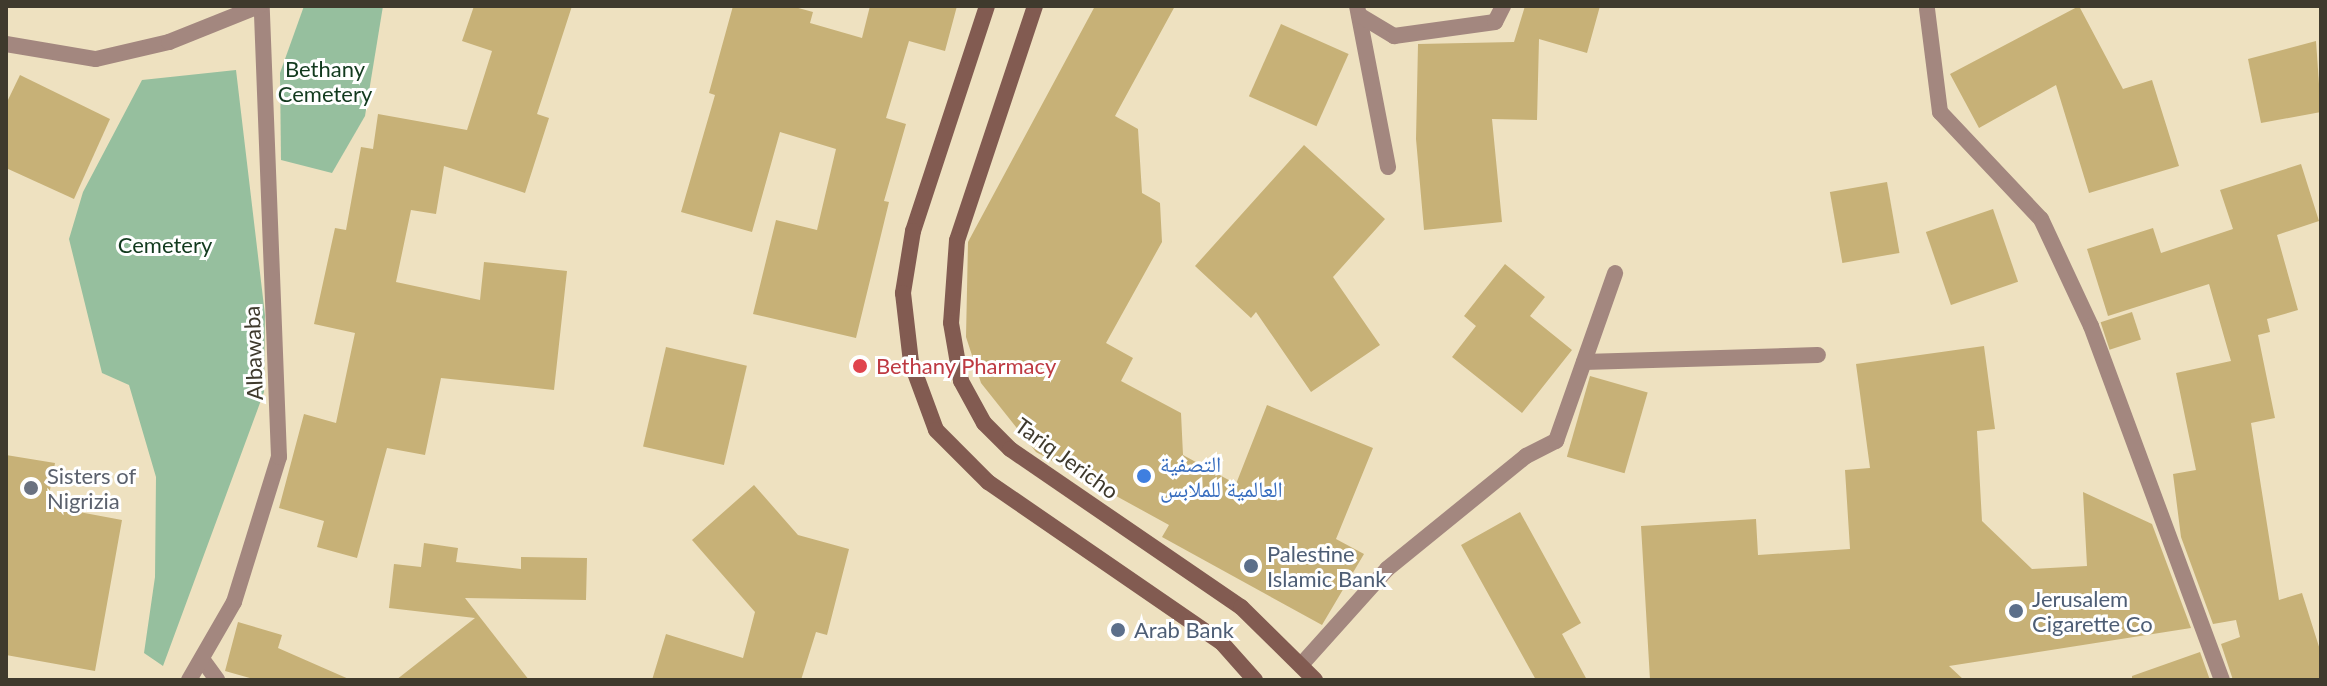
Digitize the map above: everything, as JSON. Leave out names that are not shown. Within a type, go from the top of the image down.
[{"type":"main road","points":[[987,6],[917,217],[903,293],[911,362],[936,430],[988,482],[1222,643],[1255,680]]},
{"type":"main road","name":"Tariq Jericho","points":[[1035,6],[957,240],[951,323],[961,381],[984,423],[1010,449],[1241,607],[1315,680]]},
{"type":"street","points":[[6,44],[96,59],[169,42],[261,6]]},
{"type":"street","name":"Albawaba","points":[[189,680],[234,602],[279,457],[261,6]]},
{"type":"street","points":[[1358,10],[1394,36],[1495,22],[1503,6]]},
{"type":"street","points":[[1927,9],[1940,112],[2041,219],[2091,326],[2222,680]]},
{"type":"street","points":[[1358,10],[1388,167]]},
{"type":"street","points":[[1301,665],[1387,569],[1526,456],[1556,441],[1615,273]]},
{"type":"street","points":[[1584,362],[1818,355]]},
{"type":"street","points":[[202,659],[217,680]]},
{"type":"green space","name":"Bethany Cemetery","points":[[304,6],[383,6],[365,116],[332,173],[281,160],[280,73]]},
{"type":"green space","name":"Cemetery","points":[[236,70],[265,315],[264,392],[163,666],[144,653],[155,577],[156,477],[129,385],[102,373],[69,239],[83,192],[142,80]]},
{"type":"building","points":[[474,6],[572,6],[537,114],[549,118],[525,193],[444,166],[436,214],[411,210],[396,282],[480,300],[484,262],[567,271],[554,390],[441,378],[425,455],[387,448],[357,558],[317,547],[324,521],[279,508],[304,414],[336,423],[355,333],[314,324],[335,228],[346,230],[361,147],[373,149],[378,114],[467,130],[492,51],[462,41]]},
{"type":"building","points":[[733,6],[791,6],[813,12],[810,23],[862,38],[870,6],[957,6],[945,51],[909,41],[886,118],[906,124],[884,201],[889,202],[856,338],[753,314],[776,220],[817,230],[836,149],[780,132],[752,232],[681,212],[715,95],[709,93]]},
{"type":"building","points":[[1095,6],[1175,6],[1115,116],[1138,129],[1142,193],[1160,203],[1162,242],[1106,343],[1133,358],[1121,381],[1181,413],[1183,455],[1236,484],[1267,405],[1373,448],[1336,539],[1364,554],[1322,625],[1162,537],[1169,525],[1036,452],[981,383],[966,337],[968,242]]},
{"type":"building","points":[[1525,6],[1600,6],[1587,53],[1539,39],[1537,120],[1492,119],[1502,222],[1424,230],[1416,139],[1418,44],[1514,42]]},
{"type":"building","points":[[2079,6],[2123,89],[2152,80],[2179,166],[2089,193],[2056,85],[1979,128],[1950,74]]},
{"type":"building","points":[[1281,24],[1349,54],[1316,126],[1249,96]]},
{"type":"building","points":[[2316,41],[2321,112],[2261,123],[2248,59]]},
{"type":"building","points":[[20,75],[110,119],[74,199],[6,168],[6,104]]},
{"type":"building","points":[[1304,145],[1385,219],[1333,277],[1380,345],[1311,392],[1256,312],[1251,318],[1195,266]]},
{"type":"building","points":[[2301,164],[2319,221],[2277,235],[2298,310],[2267,319],[2270,332],[2258,335],[2275,418],[2251,423],[2279,600],[2302,593],[2321,653],[2321,680],[2233,680],[2221,644],[2240,637],[2236,620],[2213,624],[2181,537],[2173,474],[2196,470],[2176,373],[2231,361],[2209,284],[2108,316],[2087,249],[2153,228],[2161,253],[2233,229],[2220,190]]},
{"type":"building","points":[[1887,182],[1900,253],[1842,263],[1830,192]]},
{"type":"building","points":[[1993,209],[2018,282],[1951,305],[1926,232]]},
{"type":"building","points":[[1505,264],[1545,297],[1530,316],[1572,350],[1522,413],[1452,357],[1476,326],[1464,316]]},
{"type":"building","points":[[2132,312],[2141,340],[2110,350],[2101,322]]},
{"type":"building","points":[[1984,346],[1995,429],[1977,431],[1982,521],[2032,569],[2087,566],[2083,492],[2152,524],[2191,628],[1949,666],[1964,680],[1650,680],[1641,526],[1756,519],[1758,555],[1850,549],[1845,470],[1870,468],[1856,364]]},
{"type":"building","points":[[666,347],[747,366],[724,465],[643,446]]},
{"type":"building","points":[[1590,376],[1648,393],[1625,473],[1567,457]]},
{"type":"building","points":[[6,455],[55,463],[47,506],[122,520],[95,671],[6,655]]},
{"type":"building","points":[[754,485],[798,535],[849,549],[827,635],[816,632],[801,680],[652,680],[666,634],[743,658],[755,612],[692,540]]},
{"type":"building","points":[[1520,512],[1581,623],[1562,634],[1587,680],[1536,680],[1461,545]]},
{"type":"building","points":[[424,543],[458,548],[456,562],[521,569],[521,557],[587,558],[586,600],[465,598],[529,680],[396,680],[475,618],[389,608],[394,564],[421,567]]},
{"type":"building","points":[[238,622],[282,635],[278,648],[351,680],[257,680],[225,671]]},
{"type":"building","points":[[2200,652],[2210,680],[2132,680],[2132,676]]},
{"type":"place","name":"Bethany Pharmacy","points":[[860,366]]},
{"type":"place","name":"التصفية العالمية للملابس","points":[[1144,476]]},
{"type":"place","name":"Sisters of Nigrizia","points":[[31,488]]},
{"type":"place","name":"Palestine Islamic Bank","points":[[1251,566]]},
{"type":"place","name":"Jerusalem Cigarette Co","points":[[2016,611]]},
{"type":"place","name":"Arab Bank","points":[[1118,630]]}]
